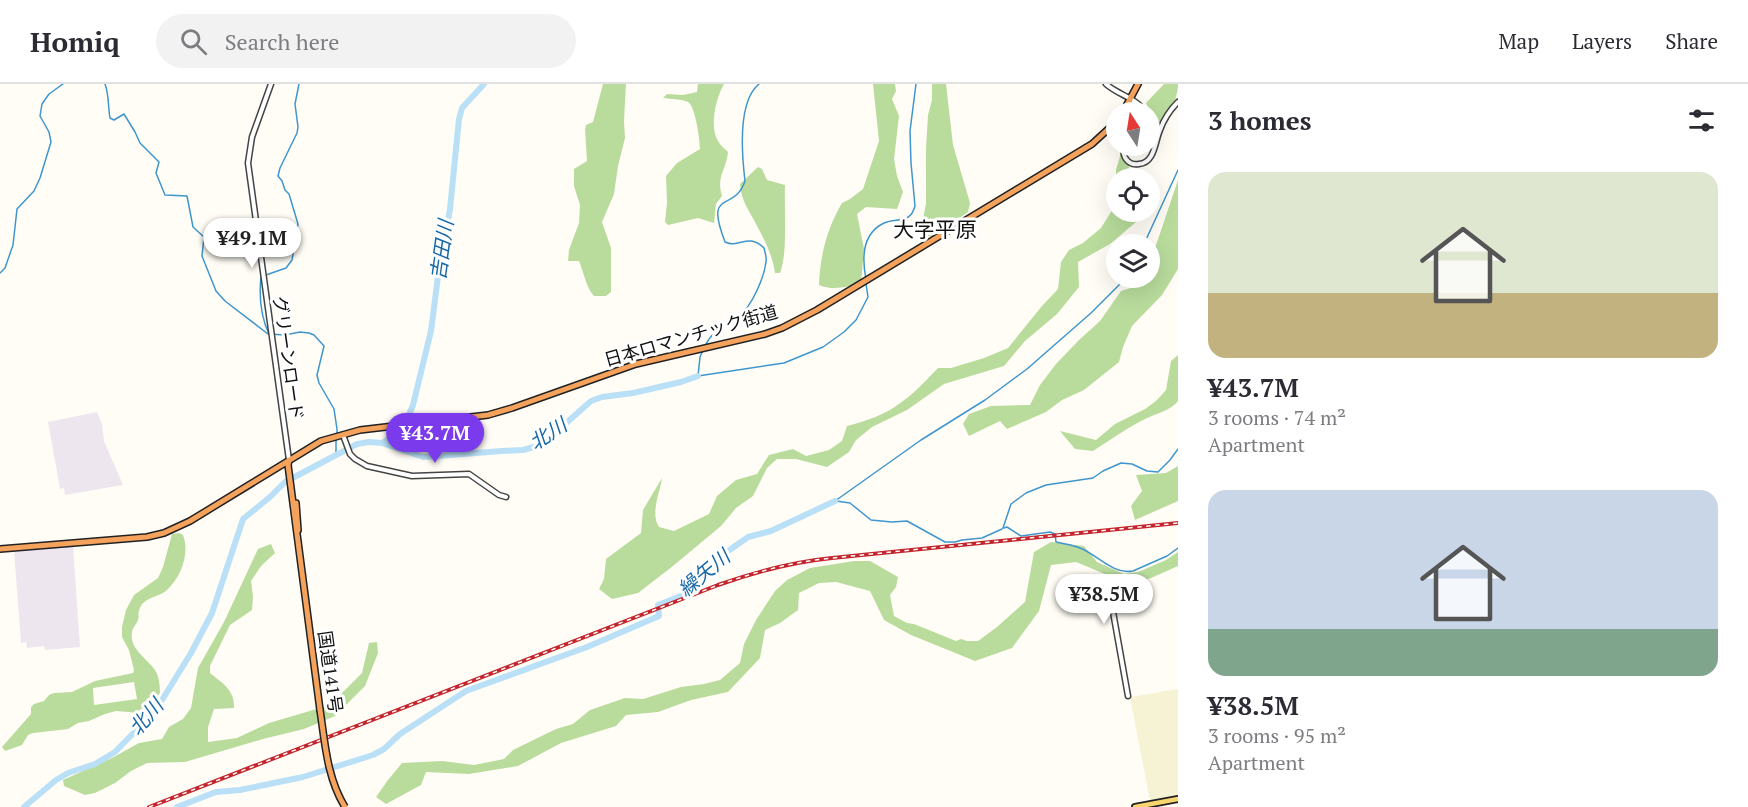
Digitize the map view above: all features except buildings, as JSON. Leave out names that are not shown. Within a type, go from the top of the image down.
[{"type":"highway","points":[[1130,100],[1138,84]]},
{"type":"highway","name":"日本ロマンチック街道","points":[[0,549],[136,538],[164,533],[190,521],[321,441],[372,429],[488,415],[636,364],[782,328],[817,310],[1032,181],[1092,144],[1106,131]]},
{"type":"highway","name":"国道141号","points":[[289,460],[329,768],[345,807]]},
{"type":"main road","points":[[1135,807],[1178,799]]},
{"type":"street","name":"グリーンロード","points":[[271,84],[252,137],[248,163],[289,460]]},
{"type":"street","points":[[1106,84],[1134,102]]},
{"type":"street","points":[[1160,128],[1178,102]]},
{"type":"street","points":[[1125,156],[1129,162],[1137,165],[1147,161],[1151,156]]},
{"type":"street","points":[[343,434],[350,454],[368,466],[412,476],[469,474],[499,495],[506,497]]},
{"type":"street","points":[[1110,595],[1128,696]]},
{"type":"shaded area","points":[[97,412],[102,424],[104,441],[123,485],[65,495],[64,488],[60,489],[48,422]]},
{"type":"shaded area","points":[[73,546],[80,647],[45,650],[44,646],[27,648],[26,642],[21,643],[14,551]]},
{"type":"shaded area","points":[[1178,689],[1178,795],[1150,801],[1130,697]]},
{"type":"green space","points":[[603,84],[626,84],[625,138],[614,194],[602,222],[611,248],[611,292],[606,296],[594,296],[579,261],[568,261],[569,250],[579,223],[580,205],[574,186],[574,169],[587,161],[585,129],[586,125],[593,122]]},
{"type":"green space","points":[[698,84],[724,84],[716,104],[714,120],[715,135],[728,152],[720,183],[722,196],[716,204],[714,223],[698,218],[668,225],[665,222],[666,176],[677,163],[700,149],[697,123],[691,105],[682,100],[663,98],[667,94],[683,95],[697,92]]},
{"type":"green space","points":[[873,84],[895,84],[896,91],[892,99],[899,116],[894,159],[903,192],[897,209],[866,207],[857,214],[864,249],[861,283],[840,288],[824,287],[819,285],[828,232],[842,203],[863,189],[879,141]]},
{"type":"green space","points":[[932,84],[946,84],[953,145],[970,203],[968,212],[935,235],[919,238],[926,204],[926,148]]},
{"type":"green space","points":[[1164,84],[1178,84],[1173,106],[1160,126],[1160,102],[1147,102]]},
{"type":"green space","points":[[1120,156],[1123,156],[1129,168],[1117,168]]},
{"type":"green space","points":[[758,167],[762,169],[767,180],[785,185],[785,243],[780,273],[775,273],[768,248],[742,195],[740,184]]},
{"type":"green space","points":[[1178,180],[1178,269],[1162,295],[1132,326],[1119,362],[1084,390],[1062,400],[1046,412],[1007,429],[1000,421],[969,436],[963,424],[969,414],[991,406],[1030,405],[1040,385],[1056,364],[1100,321],[1121,291],[1131,288],[1160,288],[1160,234]]},
{"type":"green space","points":[[1106,220],[1106,222],[1136,222],[1122,234],[1106,234],[1106,246],[1078,262],[1079,287],[1057,314],[1025,341],[1004,366],[944,384],[907,410],[872,427],[856,440],[849,452],[827,467],[796,459],[777,459],[767,468],[753,496],[736,508],[721,526],[638,593],[612,599],[599,589],[604,579],[606,559],[641,533],[643,510],[662,478],[655,509],[656,521],[659,527],[674,531],[709,514],[717,496],[736,480],[757,474],[769,455],[793,449],[806,456],[829,450],[842,441],[847,426],[862,422],[897,406],[917,390],[938,368],[951,368],[1008,348],[1058,289],[1061,262],[1069,250],[1083,243],[1101,228]]},
{"type":"green space","points":[[1178,355],[1178,401],[1171,407],[1138,423],[1093,451],[1075,449],[1060,431],[1096,440],[1115,424],[1145,409],[1166,390],[1171,361]]},
{"type":"green space","points":[[1178,466],[1178,501],[1135,520],[1131,506],[1142,491],[1136,475],[1166,473]]},
{"type":"green space","points":[[172,534],[183,535],[185,542],[185,557],[180,572],[167,590],[143,603],[132,633],[133,644],[156,672],[160,693],[145,711],[140,713],[116,711],[78,723],[68,729],[33,733],[28,735],[22,745],[5,751],[2,747],[31,714],[31,707],[34,704],[44,701],[54,693],[72,692],[95,681],[133,673],[129,650],[122,637],[126,610],[134,595],[158,578]],"holes":[[[134,682],[137,699],[94,705],[93,688]]]},
{"type":"green space","points":[[1051,542],[1084,546],[1097,562],[1124,574],[1138,572],[1178,552],[1178,566],[1151,578],[1129,584],[1076,562],[1051,565],[1039,611],[1012,648],[975,661],[911,635],[884,620],[870,591],[836,582],[819,583],[799,593],[798,610],[765,630],[760,658],[728,692],[691,700],[658,712],[626,715],[616,726],[561,743],[518,766],[469,774],[426,772],[421,785],[386,804],[376,797],[402,763],[442,761],[474,765],[504,759],[513,750],[556,729],[573,724],[590,710],[625,698],[643,699],[681,687],[720,680],[740,663],[744,644],[775,591],[787,580],[810,568],[854,561],[870,561],[898,577],[896,587],[890,595],[894,616],[956,641],[961,639],[978,641],[1025,602],[1034,552]]},
{"type":"green space","points":[[271,544],[275,553],[261,566],[251,581],[252,610],[230,625],[210,666],[210,673],[230,692],[234,708],[214,709],[208,727],[208,742],[237,738],[269,723],[330,705],[362,673],[369,643],[377,642],[378,653],[365,686],[335,716],[304,729],[185,762],[147,763],[95,793],[85,795],[64,786],[63,780],[139,743],[162,739],[169,727],[183,719],[191,708],[198,668],[224,622],[258,549]]},
{"type":"waterway","points":[[0,273],[5,268],[13,245],[17,209],[34,191],[51,142],[49,132],[40,116],[42,104],[49,94],[63,84]]},
{"type":"waterway","points":[[105,84],[110,118],[114,120],[124,114],[140,143],[159,162],[156,173],[165,195],[187,196],[193,227],[204,237],[202,256],[216,291],[225,301],[268,334]]},
{"type":"waterway","points":[[266,275],[286,268],[292,260],[298,224],[289,194],[278,176],[297,133],[295,104],[299,84]]},
{"type":"waterway","name":"吉田川","points":[[406,422],[413,405],[431,331],[450,209],[459,119],[462,108],[484,84]]},
{"type":"waterway","points":[[705,346],[716,332],[739,316],[748,306],[757,291],[765,269],[764,248],[753,241],[735,244],[725,242],[718,214],[719,207],[734,197],[745,181],[742,144],[744,116],[752,92],[759,84]]},
{"type":"waterway","name":"北川","points":[[866,279],[864,255],[867,240],[871,234],[884,223],[910,216],[915,206],[910,131],[916,84]]},
{"type":"waterway","name":"繰矢川","points":[[1149,234],[1178,170]]},
{"type":"waterway","points":[[261,276],[261,306],[269,334],[309,333],[324,346],[317,375],[334,409],[337,435]]},
{"type":"waterway","name":"北川","points":[[703,350],[698,376],[784,363],[823,347],[844,332],[856,320],[868,297],[866,284]]},
{"type":"waterway","name":"繰矢川","points":[[835,501],[1027,369],[1116,288]]},
{"type":"waterway","name":"北川","points":[[24,807],[56,780],[68,773],[95,764],[115,752],[149,717],[191,653],[212,613],[243,519],[285,482],[357,444],[369,442],[382,443],[423,457],[523,450],[547,440],[591,401],[681,382],[698,376]]},
{"type":"waterway","name":"吉田川","points":[[382,443],[402,428]]},
{"type":"waterway","points":[[334,455],[336,439]]},
{"type":"waterway","points":[[1003,528],[1011,504],[1026,493],[1046,485],[1093,478],[1121,463],[1158,472],[1178,449]]},
{"type":"waterway","name":"繰矢川","points":[[177,807],[216,792],[240,790],[303,777],[373,755],[384,749],[400,734],[466,691],[587,647],[659,616],[658,605],[686,594],[698,576],[748,537],[771,531],[835,501]]},
{"type":"waterway","points":[[836,501],[850,503],[871,520],[907,521],[945,542],[982,538],[1002,529]]},
{"type":"waterway","points":[[1004,528],[1007,527],[1021,536],[1050,532],[1055,534],[1056,542],[1080,548],[1112,567],[1126,571],[1133,571],[1167,556],[1178,548]]},
{"type":"railway","points":[[149,807],[718,585],[760,572],[832,558],[1178,523]]},
{"type":"district","name":"大字平原","points":[[935,230]]}]
